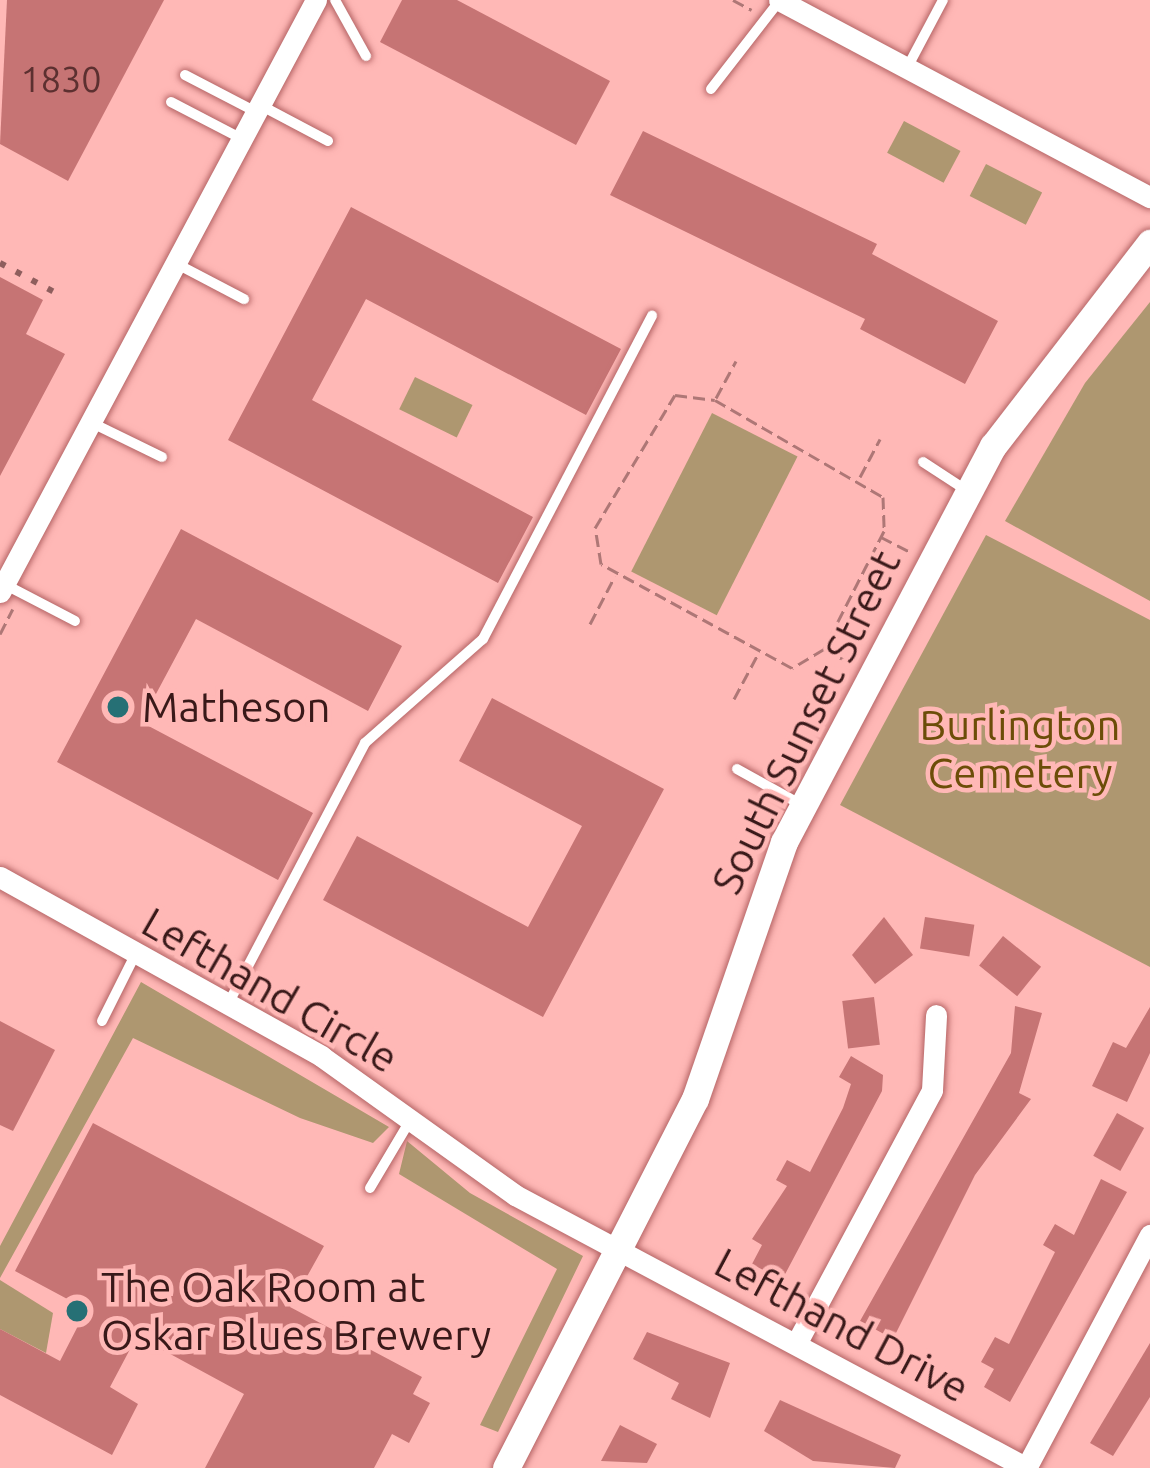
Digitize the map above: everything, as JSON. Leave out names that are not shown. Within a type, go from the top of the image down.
[{"type":"street","points":[[2,588],[316,0]]},
{"type":"street","points":[[779,0],[1150,197]]},
{"type":"street","name":"South Sunset Street","points":[[506,1468],[621,1252],[711,1063],[769,875],[969,492],[1150,243]]},
{"type":"street","name":"Lefthand Circle","points":[[0,877],[411,1119],[515,1195],[621,1252]]},
{"type":"street","points":[[796,1344],[932,1090],[936,1016]]},
{"type":"street","points":[[1026,1468],[1150,1235]]},
{"type":"street","name":"Lefthand Drive","points":[[621,1252],[1026,1468]]},
{"type":"lane","points":[[335,0],[366,56]]},
{"type":"lane","points":[[711,89],[779,0]]},
{"type":"lane","points":[[907,68],[943,0]]},
{"type":"lane","points":[[184,75],[328,141]]},
{"type":"lane","points":[[171,102],[242,139]]},
{"type":"lane","points":[[175,263],[244,298]]},
{"type":"lane","points":[[227,1008],[365,742],[483,639],[652,316]]},
{"type":"lane","points":[[90,422],[162,458]]},
{"type":"lane","points":[[923,462],[969,492]]},
{"type":"lane","points":[[2,588],[75,621]]},
{"type":"lane","points":[[737,769],[804,806]]},
{"type":"lane","points":[[102,1021],[134,957]]},
{"type":"lane","points":[[370,1188],[411,1119]]},
{"type":"path","points":[[715,400],[736,361]]},
{"type":"path","points":[[675,394],[715,400],[860,478],[886,504],[881,537],[824,650],[804,668],[759,652],[616,575],[594,551],[595,528],[653,417],[675,394]]},
{"type":"path","points":[[860,478],[880,439]]},
{"type":"path","points":[[881,537],[910,552]]},
{"type":"path","points":[[590,624],[616,575]]},
{"type":"path","points":[[824,650],[852,664]]},
{"type":"path","points":[[734,699],[759,652]]},
{"type":"green space","points":[[904,121],[961,151],[944,183],[887,153]]},
{"type":"green space","points":[[986,164],[1042,193],[1026,225],[970,196]]},
{"type":"green space","points":[[1150,302],[1150,601],[1005,521],[1085,383]]},
{"type":"green space","points":[[415,377],[473,405],[457,437],[399,409]]},
{"type":"green space","points":[[712,413],[798,457],[717,615],[631,572]]},
{"type":"green space","name":"Burlington Cemetery","points":[[986,535],[1150,620],[1150,967],[840,805]]},
{"type":"green space","points":[[141,982],[389,1127],[373,1143],[300,1118],[133,1038],[0,1278],[0,1246]]},
{"type":"green space","points":[[407,1141],[470,1193],[583,1256],[498,1432],[480,1425],[557,1269],[399,1174]]},
{"type":"green space","points":[[0,1280],[53,1313],[46,1353],[0,1329]]},
{"type":"building","points":[[7,0],[164,0],[68,181],[0,144]]},
{"type":"building","points":[[402,0],[457,0],[610,81],[576,145],[380,42]]},
{"type":"building","points":[[643,131],[877,244],[872,254],[998,321],[965,384],[860,329],[865,319],[610,195]]},
{"type":"building","points":[[351,207],[621,349],[586,415],[366,299],[312,400],[533,517],[498,583],[228,440]]},
{"type":"building","points":[[0,277],[43,300],[26,334],[65,354],[0,476]]},
{"type":"building","name":"Matheson","points":[[181,529],[402,646],[368,711],[196,619],[141,722],[313,813],[278,880],[57,762]]},
{"type":"building","points":[[492,698],[664,789],[543,1017],[323,900],[357,836],[528,927],[582,826],[459,761]]},
{"type":"building","points":[[884,917],[913,955],[875,984],[852,955]]},
{"type":"building","points":[[925,917],[974,925],[969,956],[920,949]]},
{"type":"building","points":[[1003,936],[1041,967],[1017,996],[979,966]]},
{"type":"building","points":[[874,997],[880,1045],[848,1049],[842,1001]]},
{"type":"building","points":[[1015,1006],[1042,1013],[1019,1093],[1031,1099],[975,1175],[893,1339],[860,1321],[1011,1053]]},
{"type":"building","points":[[1150,1007],[1150,1053],[1127,1102],[1092,1086],[1113,1042],[1126,1048]]},
{"type":"building","points":[[0,1021],[55,1050],[13,1131],[0,1125]]},
{"type":"building","points":[[851,1056],[883,1075],[882,1091],[782,1280],[752,1264],[762,1245],[752,1239],[787,1186],[776,1180],[787,1160],[810,1172],[843,1108],[851,1084],[839,1077]]},
{"type":"building","points":[[1117,1113],[1144,1128],[1120,1171],[1093,1156]]},
{"type":"building","points":[[93,1123],[324,1246],[290,1307],[422,1377],[413,1394],[430,1403],[409,1443],[392,1434],[374,1468],[205,1468],[244,1394],[137,1336],[110,1387],[138,1404],[112,1455],[0,1395],[0,1329],[60,1361],[80,1322],[64,1314],[71,1301],[15,1271]]},
{"type":"building","points":[[1101,1179],[1127,1192],[1010,1402],[984,1387],[994,1369],[981,1362],[995,1337],[1009,1344],[1055,1252],[1043,1245],[1055,1224],[1074,1235]]},
{"type":"building","points":[[647,1332],[730,1363],[710,1418],[671,1399],[679,1383],[633,1359]]},
{"type":"building","points":[[1150,1343],[1150,1397],[1113,1456],[1090,1443]]},
{"type":"building","points":[[780,1400],[901,1455],[895,1468],[813,1461],[764,1431]]},
{"type":"building","points":[[620,1425],[657,1444],[647,1463],[601,1461]]},
{"type":"railway","points":[[0,263],[60,295]]},
{"type":"place","name":"Matheson","points":[[118,707]]},
{"type":"place","name":"The Oak Room at Oskar Blues Brewery","points":[[77,1311]]}]
